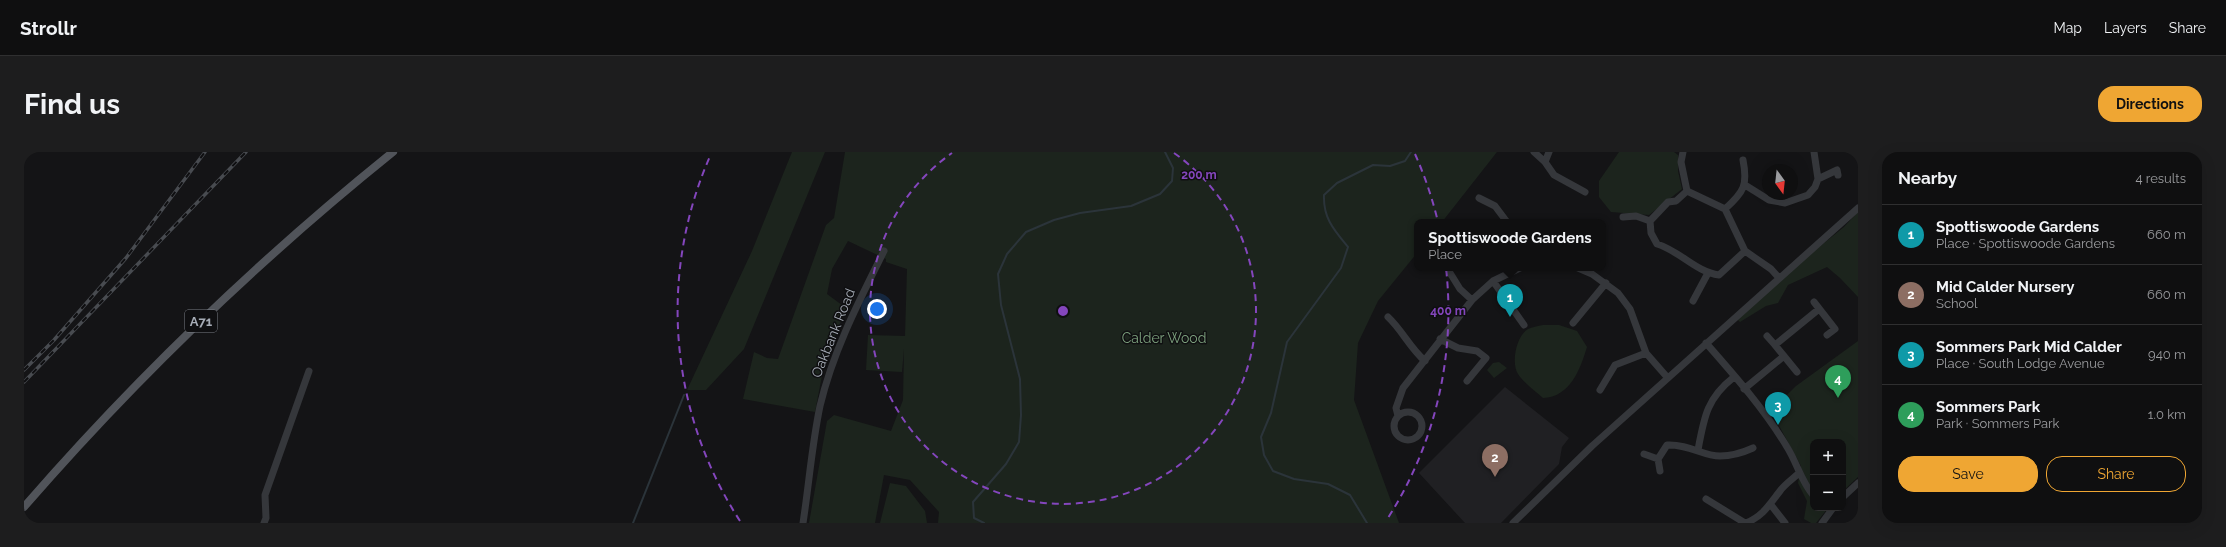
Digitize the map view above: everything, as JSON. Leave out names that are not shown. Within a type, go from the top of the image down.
[{"type":"main road","name":"A71","points":[[24,507],[122,400],[182,338],[290,239],[393,152]]},
{"type":"street","points":[[1534,152],[1545,162],[1554,175],[1585,192]]},
{"type":"street","points":[[1545,162],[1549,152]]},
{"type":"street","points":[[1683,152],[1681,162],[1687,190]]},
{"type":"street","points":[[1745,185],[1769,200],[1785,204],[1808,195],[1815,187],[1818,178],[1814,152]]},
{"type":"street","points":[[1725,208],[1739,196],[1745,185],[1746,174],[1743,160]]},
{"type":"street","points":[[1818,178],[1837,170],[1838,175]]},
{"type":"street","points":[[1687,190],[1725,208],[1745,251],[1771,269],[1779,278]]},
{"type":"street","points":[[1687,190],[1676,201],[1668,202],[1650,221],[1651,233],[1658,244],[1670,248],[1708,273],[1722,274],[1745,251]]},
{"type":"street","points":[[1479,198],[1495,206],[1505,219]]},
{"type":"street","points":[[1513,523],[1560,476],[1667,377],[1858,208]]},
{"type":"street","points":[[1623,217],[1636,216],[1650,221]]},
{"type":"street","name":"Oakbank Road","points":[[803,523],[820,406],[833,361],[848,324],[884,251]]},
{"type":"street","points":[[1449,271],[1460,288],[1472,300]]},
{"type":"street","points":[[1398,416],[1405,412],[1411,412],[1420,418],[1423,425],[1419,437],[1409,441],[1399,438],[1396,435],[1393,425],[1398,416],[1396,408],[1403,388],[1472,300],[1493,281],[1514,271]]},
{"type":"street","points":[[1584,271],[1606,283],[1618,293],[1630,309],[1646,353],[1667,377]]},
{"type":"street","points":[[1693,301],[1708,273]]},
{"type":"street","points":[[1493,281],[1524,325]]},
{"type":"street","points":[[1573,323],[1606,283]]},
{"type":"street","points":[[1814,302],[1835,329],[1827,335]]},
{"type":"street","points":[[1775,345],[1819,309]]},
{"type":"street","points":[[1388,317],[1391,325],[1400,329],[1412,350],[1425,361]]},
{"type":"street","points":[[1767,336],[1797,372]]},
{"type":"street","points":[[1440,339],[1458,348],[1478,351],[1486,358],[1467,381]]},
{"type":"street","points":[[1706,343],[1766,415],[1788,448],[1799,473],[1810,490]]},
{"type":"street","points":[[1600,390],[1615,365],[1646,353]]},
{"type":"street","points":[[1744,389],[1784,356]]},
{"type":"street","points":[[264,523],[265,495],[309,371]]},
{"type":"street","points":[[1698,450],[1709,404],[1722,387],[1734,377]]},
{"type":"street","points":[[1660,471],[1658,459],[1667,445],[1680,445],[1718,456],[1738,455],[1753,448]]},
{"type":"street","points":[[1644,454],[1658,459]]},
{"type":"street","points":[[1706,499],[1717,503],[1745,523],[1755,519],[1771,505],[1780,490],[1799,473]]},
{"type":"street","points":[[1846,494],[1858,483]]},
{"type":"street","points":[[1771,505],[1785,523]]},
{"type":"street","points":[[1822,523],[1831,511]]},
{"type":"shaded area","points":[[1505,387],[1569,438],[1562,447],[1559,464],[1501,523],[1465,523],[1419,473]]},
{"type":"green space","points":[[792,152],[825,152],[744,349],[706,390],[687,390],[752,251]]},
{"type":"green space","name":"Calder Wood","points":[[845,152],[1497,152],[1444,219],[1414,219],[1414,257],[1378,301],[1358,343],[1354,400],[1399,523],[938,523],[939,512],[910,480],[884,475],[875,523],[809,523],[827,421],[834,415],[891,431],[903,400],[904,349],[902,372],[866,370],[868,335],[905,336],[907,269],[886,262],[886,259],[848,241],[832,269],[827,294],[846,308],[824,365],[815,412],[743,399],[754,352],[767,358],[778,359],[826,225],[834,218]]},
{"type":"green space","points":[[1619,152],[1674,152],[1678,155],[1678,171],[1682,189],[1649,215],[1611,212],[1599,197],[1599,181]]},
{"type":"green space","points":[[1858,212],[1858,297],[1827,267],[1788,285],[1778,303],[1766,306],[1740,322],[1737,319],[1797,265],[1844,227]]},
{"type":"green space","points":[[1543,325],[1559,325],[1577,331],[1587,347],[1577,373],[1567,387],[1560,393],[1543,398],[1520,377],[1516,369],[1515,357],[1520,337],[1524,332],[1530,328]]},
{"type":"green space","points":[[1858,341],[1858,477],[1846,488],[1846,439],[1810,439],[1810,511],[1826,511],[1816,523],[1811,523],[1804,519],[1807,501],[1798,483],[1801,466],[1771,411],[1796,386]]},
{"type":"green space","points":[[1499,362],[1507,368],[1494,378],[1487,370],[1493,363]]},
{"type":"green space","points":[[890,483],[906,486],[925,511],[927,523],[880,523]]},
{"type":"waterway","points":[[984,523],[974,518],[973,502],[1006,464],[1019,442],[1021,415],[1020,379],[1001,305],[998,274],[1007,254],[1026,232],[1054,220],[1080,213],[1131,206],[1160,194],[1172,181],[1173,168],[1165,152]]},
{"type":"waterway","points":[[1367,523],[1350,495],[1328,484],[1294,479],[1273,471],[1264,455],[1261,437],[1271,413],[1287,342],[1341,268],[1348,247],[1327,217],[1324,195],[1337,183],[1373,165],[1390,166],[1405,161],[1411,152]]},
{"type":"waterway","points":[[633,523],[684,395]]},
{"type":"railway","points":[[24,370],[54,340],[126,258],[205,152]]},
{"type":"railway","points":[[24,382],[246,152]]},
{"type":"place","name":"Spottiswoode Gardens","points":[[1510,317]]},
{"type":"place","name":"Sommers Park","points":[[1838,398]]},
{"type":"place","name":"Sommers Park Mid Calder","points":[[1778,425]]},
{"type":"place","name":"Mid Calder Nursery","points":[[1495,477]]}]
